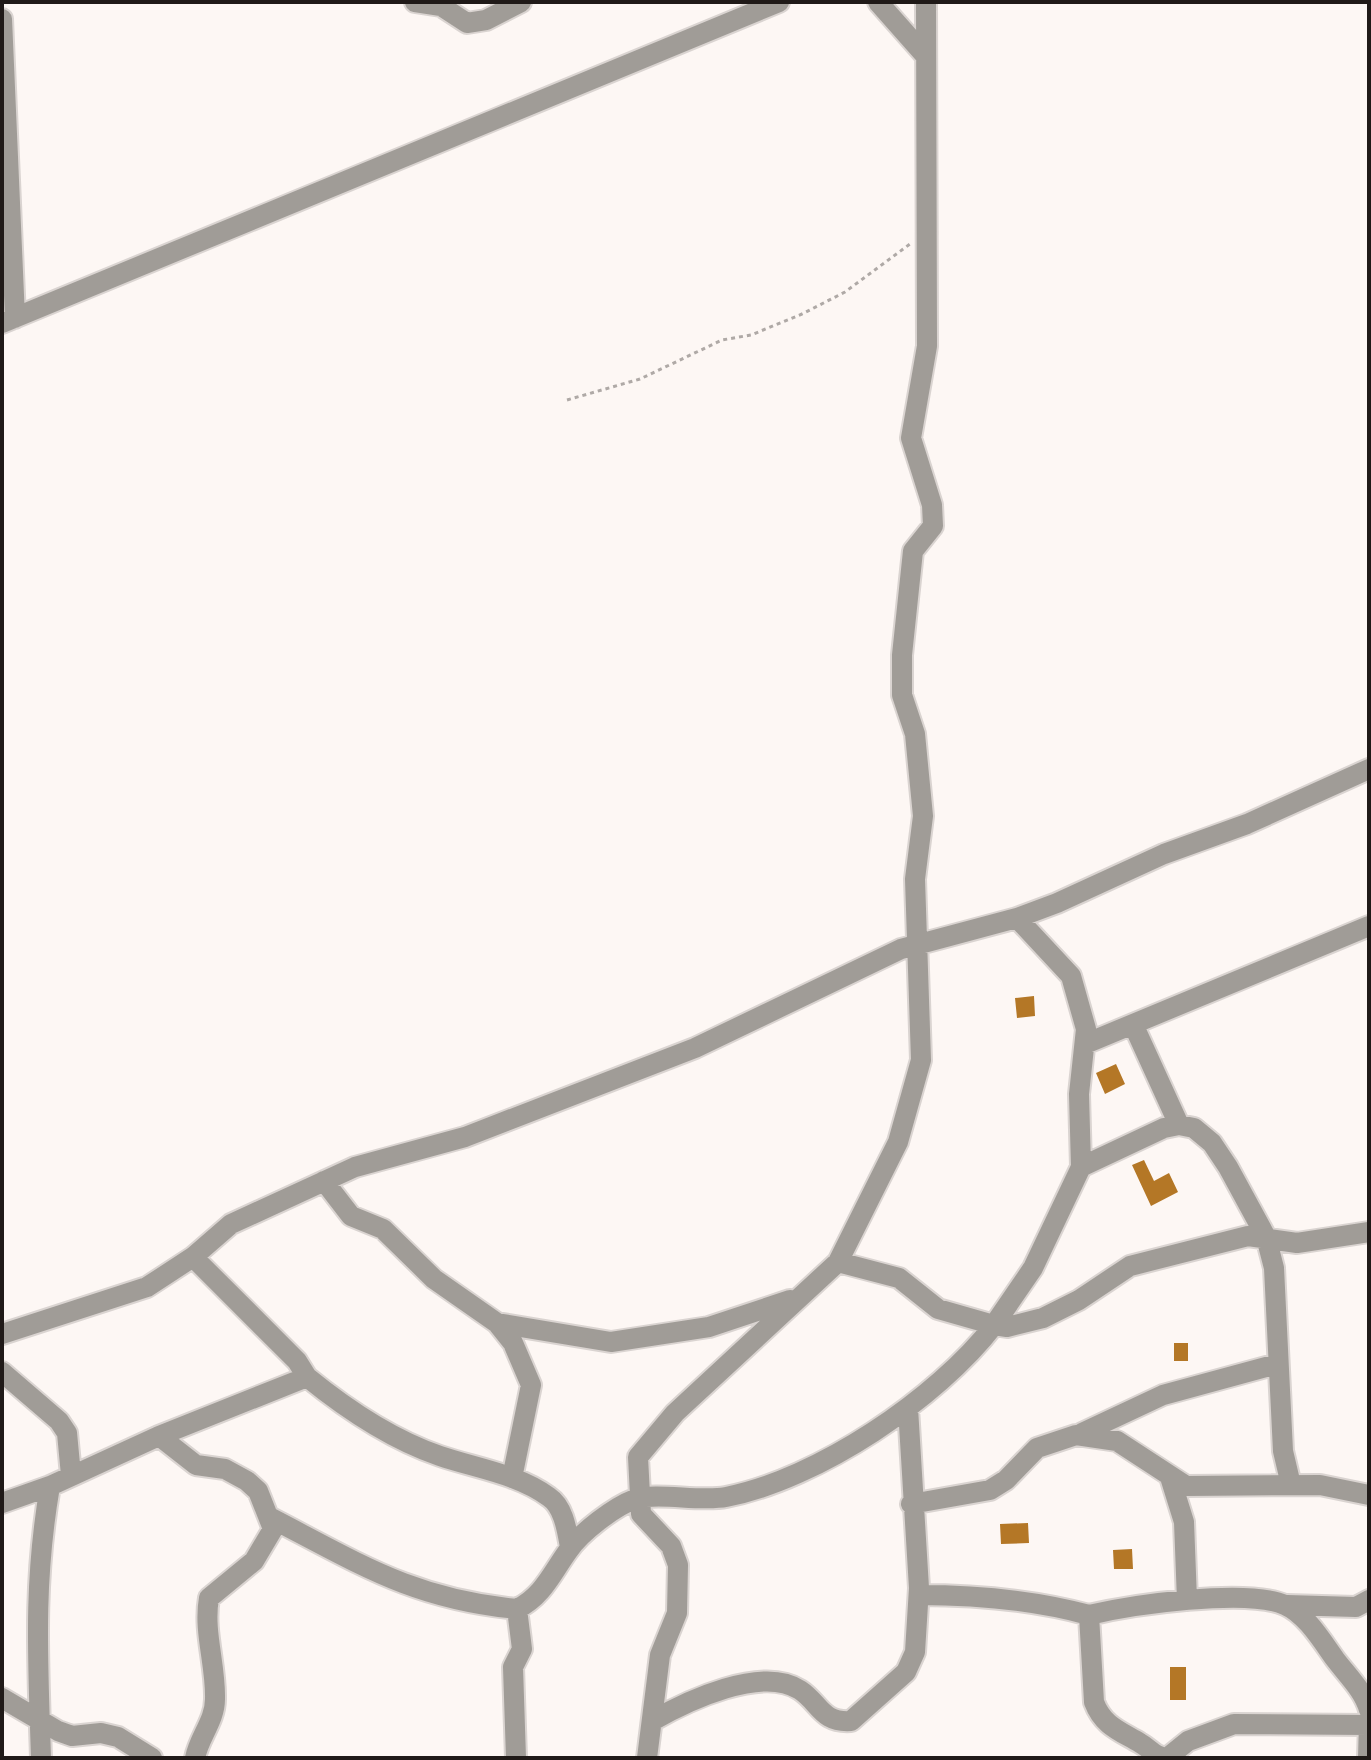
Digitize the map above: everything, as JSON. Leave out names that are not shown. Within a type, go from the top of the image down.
[{"type":"street","points":[[415,2],[441,4],[467,23],[486,20],[521,2]]},
{"type":"street","points":[[2,19],[8,320],[779,2]]},
{"type":"street","points":[[878,2],[924,54]]},
{"type":"street","points":[[647,1758],[660,1655],[677,1613],[678,1565],[671,1546],[641,1514],[637,1498],[638,1457],[675,1413],[838,1262],[898,1142],[921,1060],[915,879],[923,816],[915,734],[902,695],[902,655],[913,551],[933,526],[932,505],[911,438],[927,346],[926,2]]},
{"type":"street","points":[[2,1334],[147,1287],[193,1257],[231,1224],[355,1167],[465,1137],[695,1048],[919,942],[1017,918],[1164,854],[1247,824],[1369,769]]},
{"type":"street","points":[[271,1518],[345,1559],[418,1591],[517,1609],[531,1602],[545,1587],[570,1547],[612,1513],[637,1498],[718,1498],[752,1492],[809,1468],[908,1408],[956,1366],[994,1325],[1033,1268],[1081,1167],[1079,1094],[1086,1029],[1071,976],[1017,918]]},
{"type":"street","points":[[1085,1044],[1369,926]]},
{"type":"street","points":[[1133,1024],[1179,1125]]},
{"type":"street","points":[[1081,1167],[1164,1128],[1179,1125],[1194,1128],[1212,1143],[1266,1237],[1274,1268],[1283,1451],[1291,1485]]},
{"type":"street","points":[[324,1181],[351,1216],[383,1229],[434,1279],[497,1323],[513,1343],[531,1385],[512,1478]]},
{"type":"street","points":[[838,1262],[899,1278],[938,1309],[1007,1327],[1043,1318],[1079,1300],[1130,1266],[1248,1236],[1297,1243],[1369,1232]]},
{"type":"street","points":[[193,1257],[297,1361],[307,1377],[364,1418],[436,1455],[512,1478],[551,1498],[559,1509],[570,1547]]},
{"type":"street","points":[[497,1323],[564,1337],[611,1342],[709,1327],[759,1313],[802,1295]]},
{"type":"street","points":[[911,1504],[990,1490],[1006,1480],[1037,1448],[1109,1423],[1163,1395],[1277,1364]]},
{"type":"street","points":[[2,1372],[59,1421],[67,1433],[71,1475]]},
{"type":"street","points":[[2,1503],[50,1486],[159,1436],[307,1377]]},
{"type":"street","points":[[652,1721],[708,1694],[764,1682],[791,1685],[830,1718],[845,1721],[858,1718],[875,1696],[912,1664],[919,1595],[911,1504],[908,1408]]},
{"type":"street","points":[[1076,1435],[1117,1441],[1170,1477],[1202,1488],[1291,1485],[1331,1487],[1369,1495]]},
{"type":"street","points":[[159,1436],[196,1465],[225,1469],[247,1481],[258,1491],[271,1518],[269,1541],[254,1561],[209,1598],[206,1614],[215,1701],[211,1722],[195,1758]]},
{"type":"street","points":[[1170,1477],[1184,1522],[1187,1600]]},
{"type":"street","points":[[41,1758],[36,1612],[40,1547],[50,1486]]},
{"type":"street","points":[[919,1595],[998,1599],[1055,1606],[1089,1615],[1141,1603],[1187,1600],[1251,1600],[1287,1605],[1356,1607],[1369,1600]]},
{"type":"street","points":[[1287,1605],[1308,1624],[1361,1692],[1369,1710]]},
{"type":"street","points":[[516,1758],[513,1667],[522,1649],[517,1609]]},
{"type":"street","points":[[1089,1615],[1094,1702],[1099,1714],[1125,1738],[1139,1743],[1158,1757],[1167,1758],[1188,1741],[1234,1724],[1369,1724],[1368,1758]]},
{"type":"street","points":[[2,1698],[40,1722],[72,1736],[101,1733],[118,1737],[152,1758]]},
{"type":"path","points":[[567,400],[640,379],[722,340],[751,335],[802,314],[845,292],[925,230]]},
{"type":"building","points":[[1034,996],[1035,1016],[1017,1018],[1015,998]]},
{"type":"building","points":[[1116,1064],[1125,1084],[1105,1094],[1096,1073]]},
{"type":"building","points":[[1144,1160],[1154,1181],[1169,1173],[1178,1192],[1151,1206],[1132,1165]]},
{"type":"building","points":[[1174,1343],[1188,1343],[1188,1361],[1174,1361]]},
{"type":"building","points":[[1028,1523],[1029,1543],[1001,1544],[1000,1524]]},
{"type":"building","points":[[1132,1549],[1133,1569],[1114,1569],[1113,1550]]},
{"type":"building","points":[[1170,1667],[1186,1667],[1186,1700],[1170,1700]]}]
